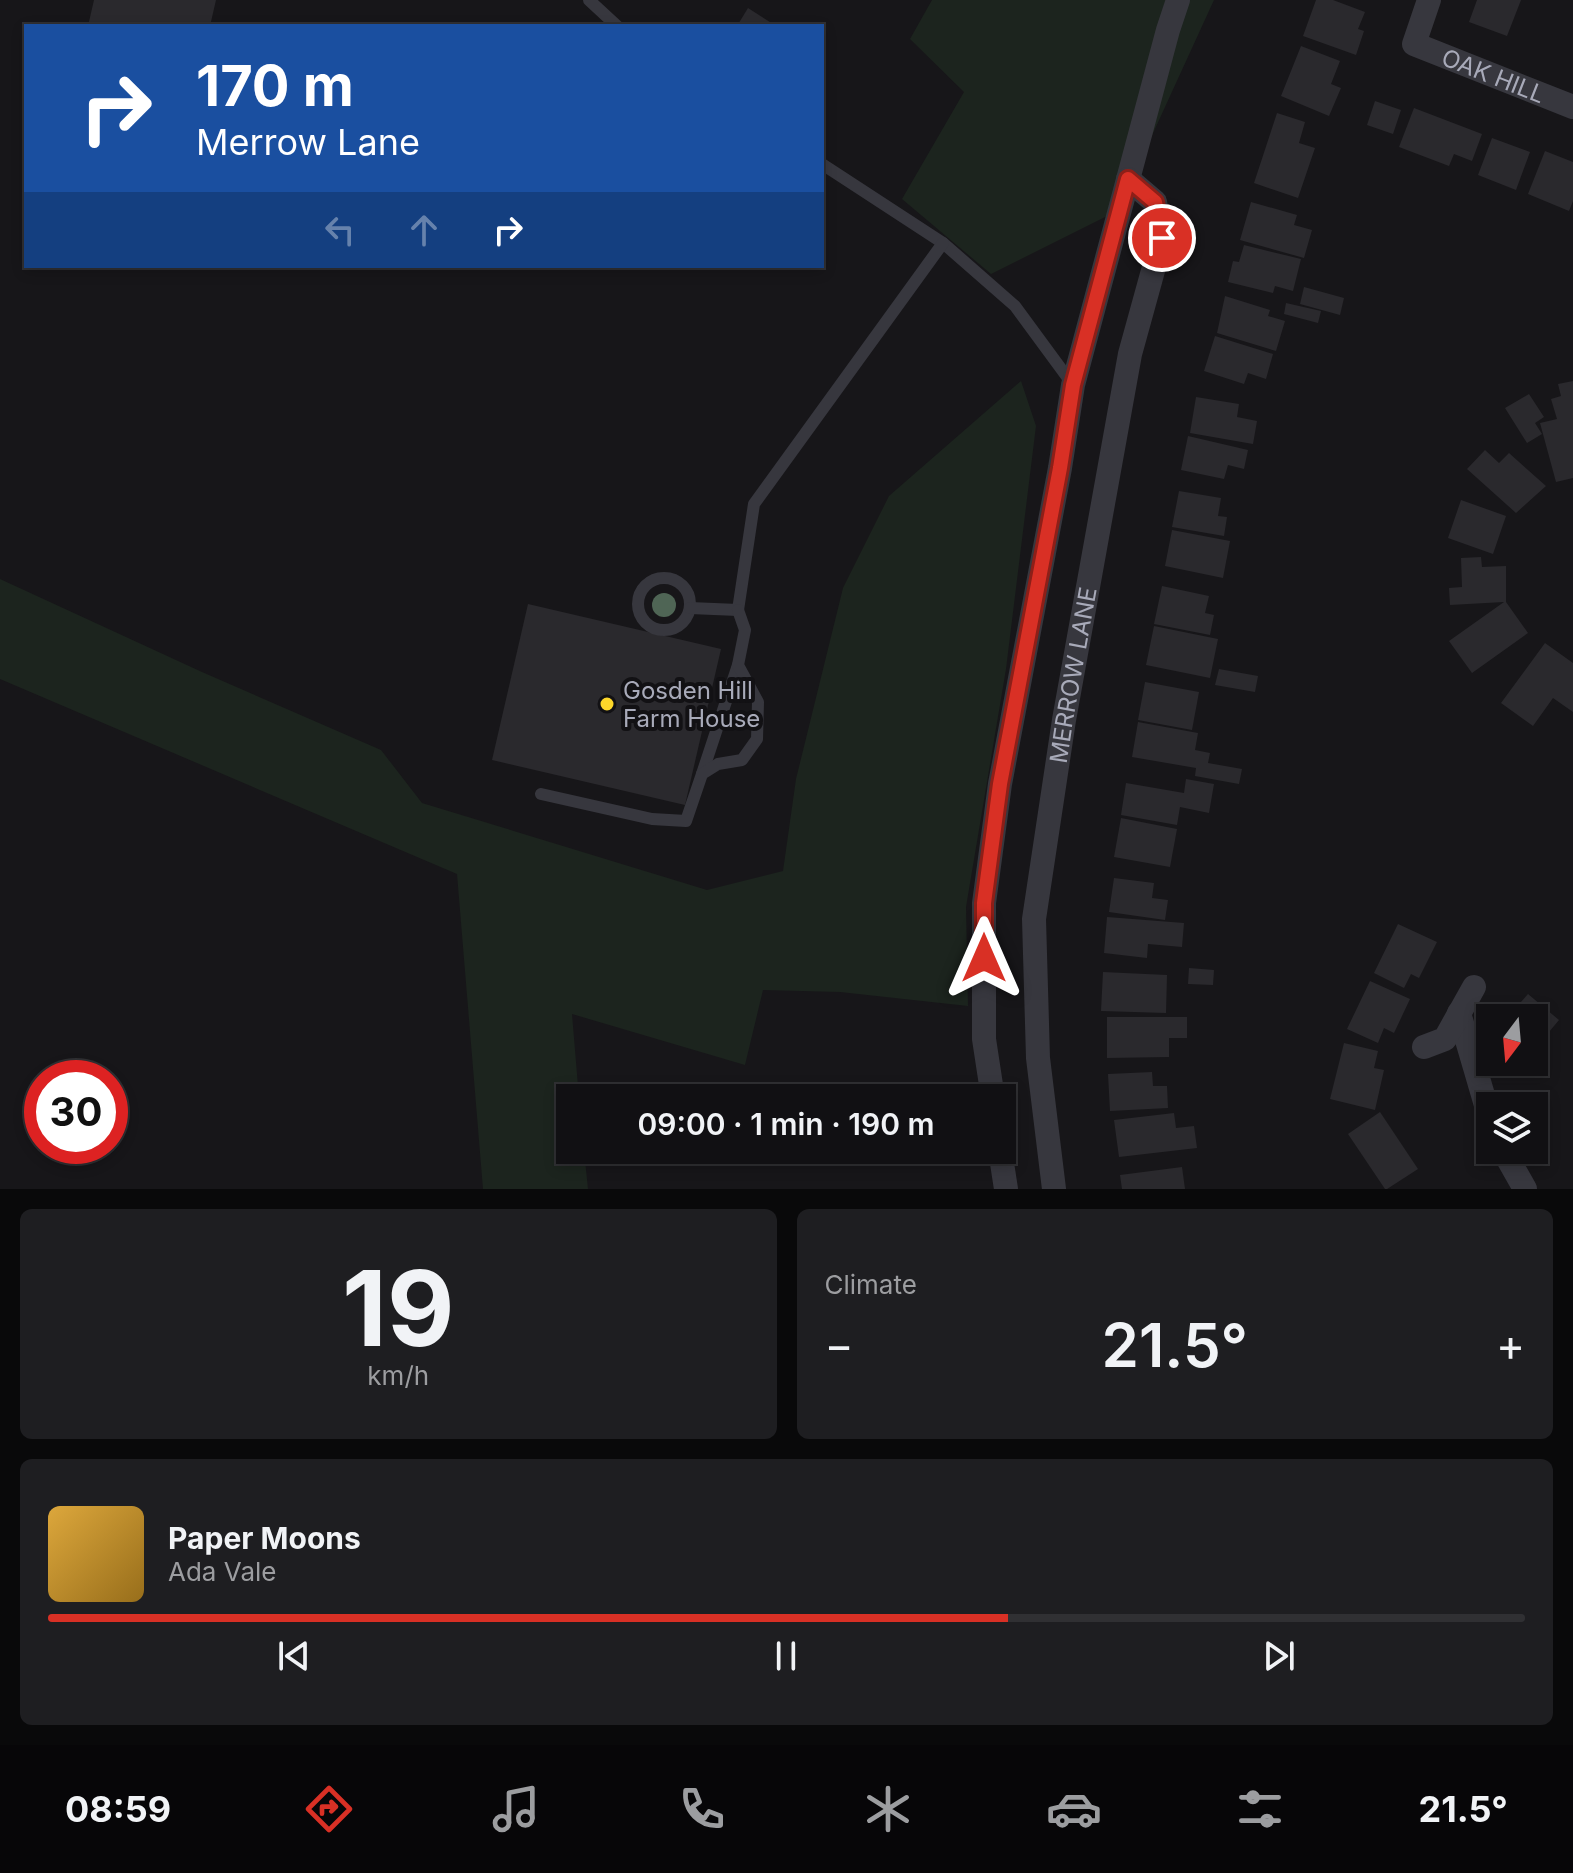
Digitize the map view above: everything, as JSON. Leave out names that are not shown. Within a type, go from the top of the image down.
[{"type":"street","name":"MERROW LANE","points":[[991,1084],[984,1039],[984,903],[1000,784],[1073,385],[1178,0]]},
{"type":"street","name":"OAK HILL","points":[[1429,0],[1414,44],[1573,107]]},
{"type":"street","name":"MERROW LANE","points":[[1054,1189],[1038,1058],[1034,919],[1064,720],[1130,354],[1162,238],[1155,202],[1128,179]]},
{"type":"street","points":[[1424,1047],[1445,1039],[1474,987]]},
{"type":"street","points":[[1459,1013],[1482,1092]]},
{"type":"street","points":[[1002,1164],[1006,1189]]},
{"type":"street","points":[[1511,1164],[1525,1189]]},
{"type":"lane","points":[[589,0],[615,24]]},
{"type":"lane","points":[[824,165],[943,243],[1015,306],[1073,385]]},
{"type":"lane","points":[[541,794],[652,819],[686,821],[738,665],[745,630],[738,610],[754,504],[943,243]]},
{"type":"lane","points":[[675,580],[687,591],[690,608],[687,616],[674,628],[657,629],[643,619],[638,603],[639,594],[650,581],[675,580]]},
{"type":"lane","points":[[690,608],[738,610]]},
{"type":"lane","points":[[702,774],[718,764],[742,760],[757,739],[758,702],[738,665]]},
{"type":"shaded area","points":[[932,0],[1214,0],[1149,142],[1111,214],[991,274],[902,199],[964,92],[910,39]]},
{"type":"shaded area","points":[[1021,381],[1036,426],[1006,669],[966,907],[968,1006],[840,992],[763,990],[745,1065],[572,1014],[578,1084],[556,1084],[556,1164],[585,1164],[588,1189],[483,1189],[457,874],[0,679],[0,579],[381,750],[422,803],[707,890],[783,871],[796,779],[843,588],[889,496]]},
{"type":"building","points":[[94,0],[216,0],[210,24],[88,24]]},
{"type":"building","points":[[1316,0],[1333,0],[1365,12],[1358,29],[1364,31],[1356,55],[1303,36]]},
{"type":"building","points":[[1477,0],[1521,0],[1507,36],[1469,22]]},
{"type":"building","points":[[748,8],[773,24],[738,24]]},
{"type":"building","points":[[1301,46],[1340,61],[1331,84],[1341,88],[1329,116],[1281,96]]},
{"type":"building","points":[[1375,101],[1401,110],[1393,134],[1367,125]]},
{"type":"building","points":[[1414,108],[1482,134],[1472,161],[1454,154],[1449,166],[1399,147]]},
{"type":"building","points":[[1277,113],[1305,122],[1299,143],[1315,148],[1298,198],[1254,183]]},
{"type":"building","points":[[1492,138],[1530,152],[1516,190],[1478,175]]},
{"type":"building","points":[[1545,151],[1573,162],[1573,201],[1569,211],[1528,194]]},
{"type":"building","points":[[1251,202],[1297,215],[1294,225],[1312,230],[1304,258],[1240,240]]},
{"type":"building","points":[[1244,245],[1301,259],[1293,291],[1275,286],[1273,293],[1228,282],[1233,261],[1239,262]]},
{"type":"building","points":[[1304,287],[1344,298],[1340,315],[1300,304]]},
{"type":"building","points":[[1225,296],[1270,310],[1268,316],[1285,321],[1276,351],[1217,333]]},
{"type":"building","points":[[1286,303],[1321,311],[1318,323],[1284,314]]},
{"type":"building","points":[[1215,336],[1273,354],[1266,379],[1248,373],[1244,384],[1204,371]]},
{"type":"building","points":[[1573,381],[1573,478],[1556,482],[1540,423],[1557,419],[1551,399],[1561,396],[1558,384]]},
{"type":"building","points":[[1529,394],[1544,417],[1535,423],[1542,434],[1527,443],[1505,408]]},
{"type":"building","points":[[1196,397],[1239,404],[1237,417],[1257,421],[1253,444],[1190,433]]},
{"type":"building","points":[[1188,436],[1248,450],[1244,469],[1228,465],[1224,479],[1181,470]]},
{"type":"building","points":[[1485,450],[1499,463],[1509,453],[1546,486],[1516,513],[1467,469]]},
{"type":"building","points":[[1179,491],[1221,498],[1218,516],[1227,517],[1224,536],[1172,527]]},
{"type":"building","points":[[1461,500],[1506,516],[1493,554],[1448,538]]},
{"type":"building","points":[[1172,530],[1230,541],[1223,578],[1165,566]]},
{"type":"building","points":[[1481,557],[1482,567],[1506,566],[1506,602],[1528,633],[1472,673],[1449,641],[1504,602],[1450,605],[1449,588],[1462,587],[1461,558]]},
{"type":"building","points":[[1162,586],[1209,596],[1205,613],[1214,615],[1210,635],[1154,624]]},
{"type":"building","name":"Gosden Hill Farm House","points":[[528,604],[721,649],[685,805],[492,760]]},
{"type":"building","points":[[1154,626],[1218,639],[1210,678],[1146,665]]},
{"type":"building","points":[[1545,643],[1573,663],[1573,712],[1553,698],[1533,726],[1501,703]]},
{"type":"building","points":[[1219,669],[1258,676],[1255,692],[1215,685]]},
{"type":"building","points":[[1145,682],[1199,692],[1192,730],[1138,720]]},
{"type":"building","points":[[1138,722],[1198,733],[1195,750],[1210,753],[1208,763],[1242,769],[1239,784],[1195,776],[1196,768],[1132,757]]},
{"type":"building","points":[[1186,779],[1214,784],[1209,813],[1180,807],[1177,825],[1121,815],[1126,783],[1184,793]]},
{"type":"building","points":[[1121,818],[1177,829],[1170,867],[1114,857]]},
{"type":"building","points":[[1114,878],[1154,883],[1152,898],[1168,900],[1165,920],[1109,912]]},
{"type":"building","points":[[1107,917],[1184,923],[1182,947],[1148,944],[1147,958],[1104,953]]},
{"type":"building","points":[[1398,924],[1437,942],[1419,978],[1411,974],[1404,988],[1374,973]]},
{"type":"building","points":[[1189,968],[1214,970],[1213,985],[1188,984]]},
{"type":"building","points":[[1103,972],[1167,975],[1166,1013],[1101,1011]]},
{"type":"building","points":[[1370,981],[1410,999],[1394,1033],[1384,1028],[1378,1043],[1347,1029]]},
{"type":"building","points":[[1528,994],[1540,1004],[1519,1004]]},
{"type":"building","points":[[1548,1011],[1559,1020],[1548,1033]]},
{"type":"building","points":[[1107,1017],[1187,1017],[1187,1038],[1169,1038],[1169,1057],[1107,1058]]},
{"type":"building","points":[[1344,1043],[1378,1051],[1374,1068],[1384,1070],[1375,1110],[1330,1099]]},
{"type":"building","points":[[1152,1072],[1153,1086],[1167,1086],[1168,1108],[1110,1111],[1108,1074]]},
{"type":"building","points":[[1380,1112],[1418,1169],[1387,1189],[1348,1134]]},
{"type":"building","points":[[1174,1113],[1176,1128],[1194,1126],[1197,1148],[1119,1157],[1114,1120]]},
{"type":"building","points":[[1182,1167],[1185,1189],[1122,1189],[1120,1175]]},
{"type":"place","name":"Gosden Hill Farm House","points":[[607,704]]},
{"type":"route","points":[[984,958],[984,903],[1000,784],[1073,385],[1128,179],[1155,202],[1162,238]]}]
